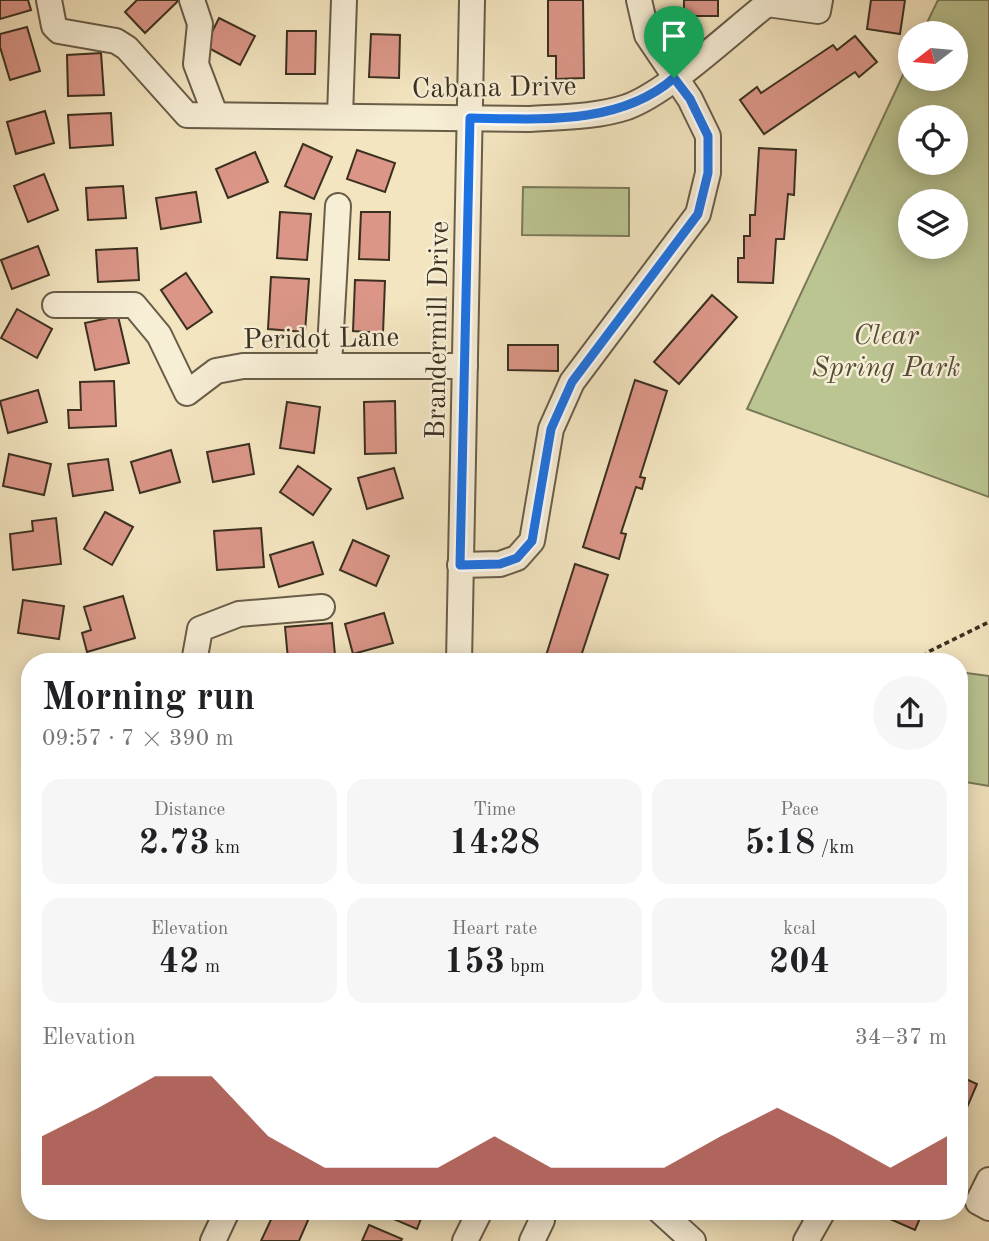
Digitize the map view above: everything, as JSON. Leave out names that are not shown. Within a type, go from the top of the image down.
[{"type":"street","name":"Cabana Drive","points":[[49,0],[54,26],[59,31],[116,41],[127,48],[187,115],[470,118],[576,117],[625,107],[655,94],[767,2],[818,11],[820,0]]},
{"type":"street","points":[[192,0],[200,24],[196,64],[215,114]]},
{"type":"street","points":[[340,116],[344,0]]},
{"type":"street","name":"Brandermill Drive","points":[[459,653],[472,0]]},
{"type":"street","points":[[460,565],[500,564],[517,558],[532,541],[551,429],[572,382],[698,214],[708,173],[708,136],[690,99],[647,36],[639,0]]},
{"type":"street","points":[[329,366],[338,205]]},
{"type":"street","name":"Peridot Lane","points":[[55,304],[134,305],[159,335],[187,393],[216,371],[243,366],[465,366]]},
{"type":"street","points":[[196,653],[200,629],[239,614],[322,607]]},
{"type":"street","points":[[989,1180],[978,1202],[989,1208]]},
{"type":"street","points":[[213,1241],[223,1220]]},
{"type":"street","points":[[466,1241],[476,1220]]},
{"type":"street","points":[[532,1241],[542,1220]]},
{"type":"street","points":[[670,1220],[693,1241]]},
{"type":"street","points":[[806,1241],[817,1220]]},
{"type":"path","points":[[926,653],[989,622]]},
{"type":"green space","name":"Clear Spring Park","points":[[938,0],[989,0],[989,497],[747,409],[898,86],[898,91],[968,91],[968,21],[928,21]]},
{"type":"green space","points":[[523,187],[629,188],[629,236],[522,235]]},
{"type":"green space","points":[[968,673],[989,676],[989,786],[968,782]]},
{"type":"building","points":[[0,0],[28,0],[31,10],[0,19]]},
{"type":"building","points":[[137,0],[178,1],[145,33],[125,12]]},
{"type":"building","points":[[548,0],[583,0],[584,78],[556,79],[556,56],[548,56]]},
{"type":"building","points":[[684,0],[718,0],[718,16],[684,16]]},
{"type":"building","points":[[871,0],[905,0],[902,21],[898,21],[898,34],[867,29]]},
{"type":"building","points":[[219,18],[255,36],[240,65],[205,46]]},
{"type":"building","points":[[27,27],[40,71],[10,80],[0,47],[0,34]]},
{"type":"building","points":[[287,31],[316,31],[315,74],[286,74]]},
{"type":"building","points":[[371,34],[400,35],[399,78],[369,77]]},
{"type":"building","points":[[855,36],[877,62],[859,77],[855,72],[764,134],[740,100],[757,87],[761,93],[833,45],[837,50]]},
{"type":"building","points":[[101,53],[104,95],[68,96],[67,55]]},
{"type":"building","points":[[45,111],[54,143],[16,154],[7,122]]},
{"type":"building","points":[[111,113],[113,145],[70,148],[68,115]]},
{"type":"building","points":[[303,144],[332,157],[314,199],[285,186]]},
{"type":"building","points":[[759,148],[796,150],[794,195],[788,194],[784,239],[776,239],[773,283],[738,282],[738,258],[744,258],[744,236],[750,236],[750,215],[755,215]]},
{"type":"building","points":[[357,150],[395,163],[385,192],[347,179]]},
{"type":"building","points":[[255,152],[268,182],[228,198],[216,169]]},
{"type":"building","points":[[44,174],[58,210],[28,222],[14,186]]},
{"type":"building","points":[[123,186],[126,218],[88,220],[86,188]]},
{"type":"building","points":[[196,192],[201,222],[161,229],[156,198]]},
{"type":"building","points":[[280,212],[311,214],[307,260],[277,258]]},
{"type":"building","points":[[361,212],[390,212],[389,260],[359,259]]},
{"type":"building","points":[[38,246],[49,275],[12,289],[1,260]]},
{"type":"building","points":[[137,248],[139,280],[98,282],[96,250]]},
{"type":"building","points":[[186,273],[212,312],[187,329],[161,290]]},
{"type":"building","points":[[271,277],[309,279],[305,332],[268,329]]},
{"type":"building","points":[[355,280],[385,281],[383,333],[353,331]]},
{"type":"building","points":[[712,295],[737,317],[679,384],[654,362]]},
{"type":"building","points":[[17,309],[52,329],[37,358],[1,338]]},
{"type":"building","points":[[118,316],[129,363],[95,370],[85,323]]},
{"type":"building","points":[[508,345],[558,345],[558,371],[508,370]]},
{"type":"building","points":[[635,380],[667,391],[640,477],[645,478],[642,489],[636,487],[621,533],[626,534],[619,559],[583,547]]},
{"type":"building","points":[[114,381],[116,426],[69,428],[68,410],[81,410],[80,382]]},
{"type":"building","points":[[38,390],[47,422],[8,433],[0,401]]},
{"type":"building","points":[[395,401],[396,453],[365,454],[364,402]]},
{"type":"building","points":[[287,402],[320,407],[314,453],[280,448]]},
{"type":"building","points":[[249,444],[254,474],[213,482],[207,452]]},
{"type":"building","points":[[171,450],[180,482],[140,493],[131,462]]},
{"type":"building","points":[[9,454],[51,464],[44,495],[3,486]]},
{"type":"building","points":[[108,459],[113,490],[73,496],[68,464]]},
{"type":"building","points":[[298,466],[331,489],[313,515],[280,492]]},
{"type":"building","points":[[394,468],[403,498],[367,509],[358,478]]},
{"type":"building","points":[[105,512],[133,527],[112,565],[84,549]]},
{"type":"building","points":[[56,518],[61,564],[13,570],[10,534],[33,531],[32,521]]},
{"type":"building","points":[[261,528],[264,567],[217,570],[214,531]]},
{"type":"building","points":[[353,540],[389,556],[376,586],[340,570]]},
{"type":"building","points":[[313,542],[323,574],[279,587],[270,555]]},
{"type":"building","points":[[575,564],[608,575],[582,653],[547,653]]},
{"type":"building","points":[[123,596],[135,638],[87,652],[82,633],[91,630],[84,607]]},
{"type":"building","points":[[23,600],[64,606],[59,639],[18,633]]},
{"type":"building","points":[[384,613],[393,643],[353,653],[345,624]]},
{"type":"building","points":[[332,623],[335,653],[287,653],[285,627]]},
{"type":"building","points":[[968,1080],[977,1084],[968,1105]]},
{"type":"building","points":[[271,1220],[308,1220],[299,1241],[261,1241]]},
{"type":"building","points":[[396,1220],[420,1220],[417,1229]]},
{"type":"building","points":[[892,1220],[919,1220],[915,1230]]},
{"type":"building","points":[[369,1225],[402,1239],[362,1241]]},
{"type":"route","points":[[674,78],[690,99],[708,136],[708,173],[698,214],[572,382],[551,429],[532,541],[517,558],[500,564],[460,565],[470,118],[576,117],[625,107],[655,94],[674,78]]}]
